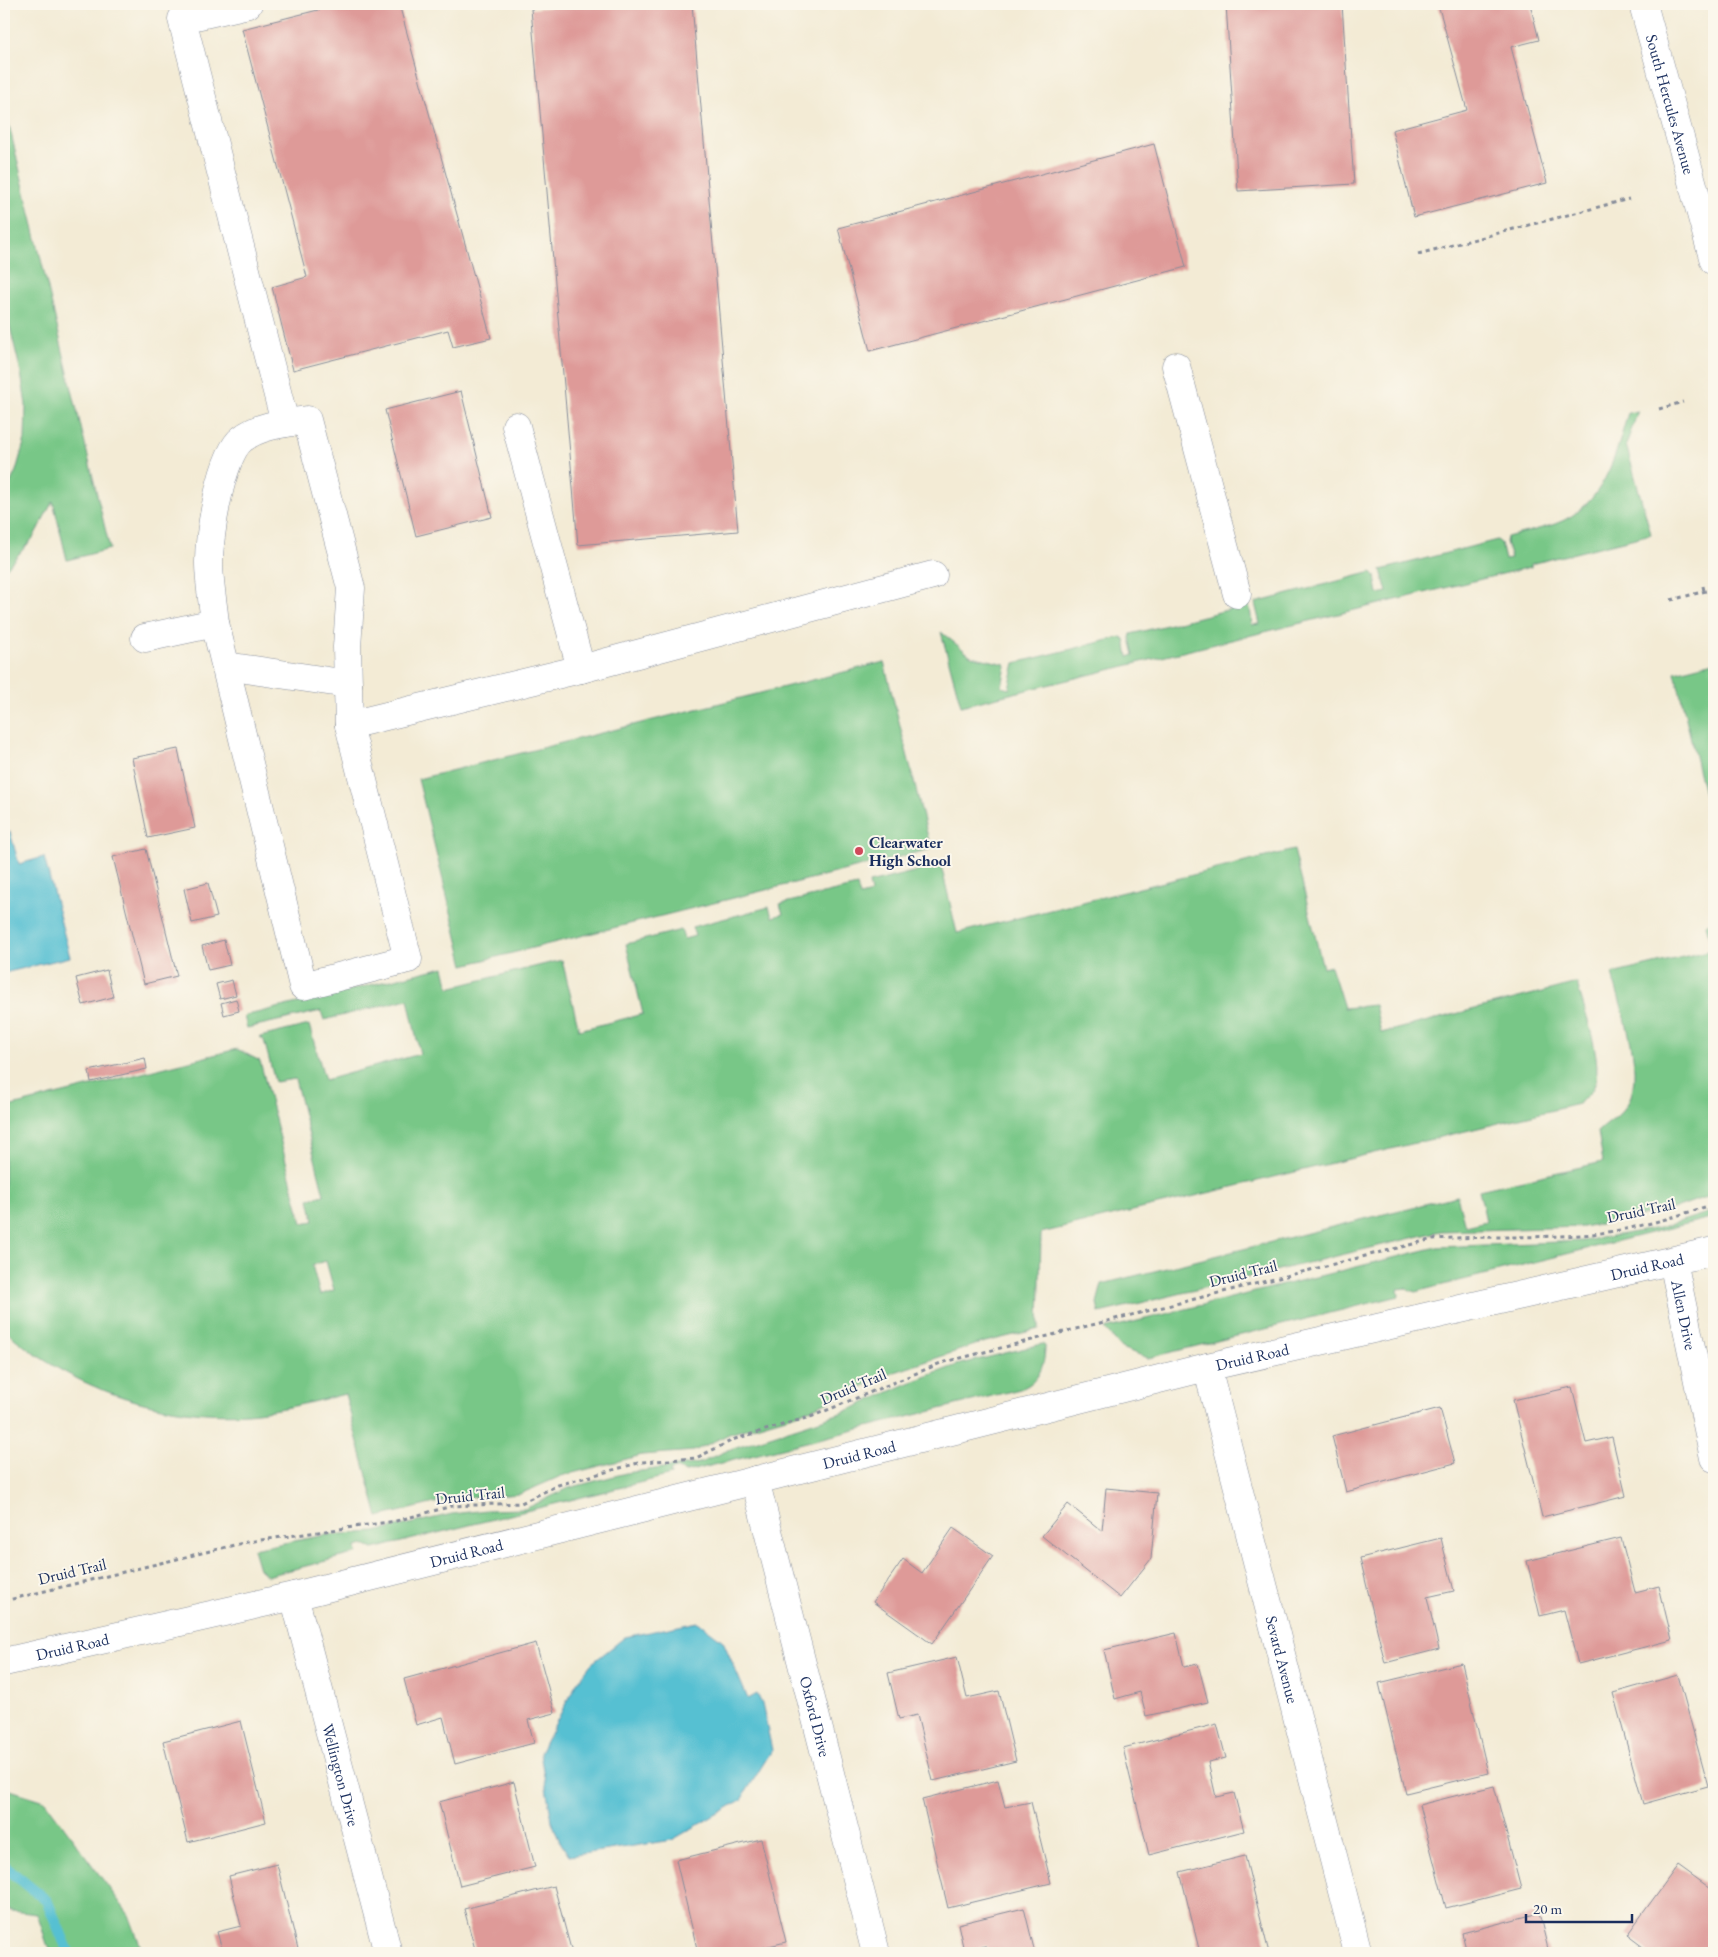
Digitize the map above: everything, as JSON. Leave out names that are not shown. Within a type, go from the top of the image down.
[{"type":"street","points":[[248,4],[182,19],[285,423]]},
{"type":"street","name":"South Hercules Avenue","points":[[1643,4],[1714,261]]},
{"type":"street","points":[[1176,366],[1237,594]]},
{"type":"street","points":[[307,420],[351,588],[347,647],[349,725],[408,959],[303,986],[215,623],[209,562],[216,502],[230,456],[241,439],[267,426],[307,420]]},
{"type":"street","points":[[516,426],[581,669]]},
{"type":"street","points":[[349,725],[581,669],[934,576]]},
{"type":"street","points":[[145,638],[215,623]]},
{"type":"street","points":[[226,666],[348,684]]},
{"type":"street","name":"Druid Road","points":[[4,1662],[294,1596],[1207,1367],[1714,1251]]},
{"type":"street","name":"Allen Drive","points":[[1673,1261],[1714,1458]]},
{"type":"street","name":"Sevard Avenue","points":[[1207,1367],[1358,1953]]},
{"type":"street","name":"Oxford Drive","points":[[755,1480],[876,1953]]},
{"type":"street","name":"Wellington Drive","points":[[294,1596],[388,1953]]},
{"type":"path","points":[[1418,254],[1629,199]]},
{"type":"path","points":[[1659,408],[1683,402]]},
{"type":"path","points":[[1703,586],[1704,591]]},
{"type":"path","points":[[1670,600],[1714,588]]},
{"type":"path","name":"Druid Trail","points":[[4,1601],[248,1542],[396,1521],[452,1506],[521,1502],[558,1485],[642,1462],[696,1458],[736,1439],[813,1416],[941,1363],[1433,1239],[1481,1236],[1583,1235],[1659,1222],[1714,1204]]},
{"type":"green space","points":[[4,104],[110,549],[67,560],[53,501],[33,538],[4,571],[4,496],[16,471],[25,439],[26,405],[21,373],[4,302]]},
{"type":"green space","points":[[1638,411],[1626,445],[1651,534],[1531,564],[1531,567],[961,706],[941,632],[971,656],[1005,664],[1002,687],[1009,689],[1015,663],[1121,637],[1125,639],[1128,657],[1134,655],[1130,638],[1131,634],[1247,605],[1250,608],[1252,625],[1260,624],[1255,603],[1372,572],[1375,576],[1378,594],[1387,592],[1381,570],[1497,540],[1501,543],[1505,560],[1511,559],[1506,542],[1507,537],[1555,524],[1572,516],[1596,493],[1612,463],[1628,413]]},
{"type":"green space","points":[[884,662],[931,849],[464,965],[418,779]]},
{"type":"green space","points":[[1714,662],[1714,836],[1675,672]]},
{"type":"green space","points":[[1294,850],[1323,968],[1331,966],[1344,1008],[1375,1005],[1381,1033],[1577,983],[1594,1047],[1597,1073],[1595,1083],[1591,1092],[1578,1104],[1041,1233],[1039,1329],[981,1343],[895,1372],[806,1411],[729,1434],[694,1451],[642,1455],[561,1476],[520,1494],[451,1499],[378,1517],[345,1394],[285,1408],[248,1413],[215,1414],[150,1405],[87,1383],[57,1368],[29,1350],[4,1329],[4,1108],[237,1049],[260,1061],[302,1223],[314,1221],[309,1199],[324,1195],[295,1079],[275,1082],[264,1040],[260,1037],[309,1025],[325,1080],[420,1054],[408,999],[324,1020],[321,1011],[247,1028],[244,1016],[444,967],[449,988],[562,960],[579,1030],[643,1014],[626,944],[681,930],[684,939],[695,936],[692,927],[769,907],[772,917],[783,914],[780,904],[857,886],[860,896],[871,893],[869,883],[941,865],[957,933]],"holes":[[[326,1261],[334,1290],[320,1295],[312,1265]]]},
{"type":"green space","points":[[1714,919],[1714,1194],[1667,1211],[1583,1227],[1441,1231],[1099,1313],[1097,1303],[1102,1284],[1457,1196],[1465,1226],[1486,1221],[1479,1190],[1603,1162],[1598,1132],[1624,1109],[1631,1096],[1634,1080],[1631,1043],[1612,974],[1712,950],[1706,924]]},
{"type":"green space","points":[[1714,1211],[1714,1217],[1415,1292],[1405,1288],[1398,1289],[1399,1296],[1148,1358],[1121,1348],[1105,1329],[1437,1247],[1583,1241],[1659,1228]]},
{"type":"green space","points":[[1042,1344],[1045,1346],[1045,1353],[1040,1372],[1032,1382],[1020,1389],[686,1472],[675,1468],[670,1471],[671,1475],[373,1549],[364,1545],[356,1547],[357,1553],[267,1576],[259,1569],[253,1549],[325,1535],[375,1532],[452,1514],[487,1510],[525,1509],[569,1488],[626,1473],[700,1463],[733,1448],[844,1412],[909,1383],[957,1365]]},
{"type":"green space","points":[[4,1788],[45,1801],[129,1915],[143,1953],[50,1953],[37,1914],[4,1910]]},
{"type":"water","points":[[10,832],[19,864],[44,857],[70,957],[4,973],[4,833]]},
{"type":"water","points":[[698,1622],[723,1641],[748,1699],[757,1694],[762,1704],[772,1750],[741,1800],[672,1840],[569,1856],[559,1840],[552,1821],[540,1753],[576,1684],[591,1664],[625,1637]]},
{"type":"building","points":[[342,4],[399,4],[491,338],[453,347],[448,330],[293,370],[272,287],[307,277],[242,29]]},
{"type":"building","points":[[586,4],[692,4],[738,531],[578,545],[531,9]]},
{"type":"building","points":[[1226,4],[1342,4],[1354,184],[1238,191]]},
{"type":"building","points":[[1438,4],[1530,4],[1539,40],[1511,47],[1547,183],[1414,217],[1392,130],[1467,110]]},
{"type":"building","points":[[1154,144],[1186,267],[870,351],[838,228]]},
{"type":"building","points":[[461,391],[492,517],[416,536],[385,410]]},
{"type":"building","points":[[178,749],[195,828],[148,838],[132,758]]},
{"type":"building","points":[[146,849],[177,976],[144,984],[113,857]]},
{"type":"building","points":[[208,883],[217,917],[192,923],[184,889]]},
{"type":"building","points":[[224,940],[230,965],[208,970],[202,946]]},
{"type":"building","points":[[107,970],[113,997],[83,1005],[76,978]]},
{"type":"building","points":[[232,980],[236,995],[220,999],[216,984]]},
{"type":"building","points":[[236,999],[239,1011],[224,1015],[221,1003]]},
{"type":"building","points":[[145,1058],[147,1069],[91,1082],[89,1071]]},
{"type":"building","points":[[1572,1387],[1586,1443],[1612,1437],[1626,1496],[1542,1517],[1513,1400]]},
{"type":"building","points":[[1440,1408],[1455,1463],[1346,1492],[1332,1436]]},
{"type":"building","points":[[1106,1488],[1157,1493],[1151,1559],[1120,1598],[1042,1536],[1068,1504],[1102,1531]]},
{"type":"building","points":[[953,1528],[993,1556],[932,1644],[873,1602],[903,1559],[922,1573]]},
{"type":"building","points":[[1441,1538],[1454,1591],[1427,1597],[1439,1649],[1385,1663],[1360,1558]]},
{"type":"building","points":[[1621,1538],[1635,1592],[1659,1586],[1672,1640],[1578,1664],[1564,1610],[1540,1616],[1527,1561]]},
{"type":"building","points":[[1176,1633],[1184,1667],[1198,1664],[1208,1702],[1146,1716],[1140,1692],[1115,1699],[1104,1650]]},
{"type":"building","points":[[536,1643],[555,1713],[528,1720],[534,1743],[455,1764],[443,1717],[416,1725],[404,1679]]},
{"type":"building","points":[[957,1657],[967,1698],[999,1691],[1016,1761],[933,1781],[917,1715],[899,1719],[888,1673]]},
{"type":"building","points":[[1462,1663],[1488,1773],[1406,1793],[1379,1683]]},
{"type":"building","points":[[1678,1675],[1708,1786],[1643,1804],[1613,1693]]},
{"type":"building","points":[[241,1721],[266,1822],[188,1842],[163,1741]]},
{"type":"building","points":[[1217,1724],[1226,1758],[1208,1762],[1216,1797],[1234,1793],[1244,1831],[1149,1855],[1123,1748]]},
{"type":"building","points":[[998,1780],[1005,1807],[1031,1802],[1051,1883],[948,1908],[922,1799]]},
{"type":"building","points":[[514,1782],[535,1867],[460,1886],[439,1802]]},
{"type":"building","points":[[1494,1786],[1521,1889],[1446,1908],[1419,1805]]},
{"type":"building","points":[[761,1839],[786,1942],[739,1953],[698,1953],[676,1860]]},
{"type":"building","points":[[1245,1856],[1269,1953],[1200,1953],[1180,1872]]},
{"type":"building","points":[[277,1864],[299,1953],[223,1953],[217,1932],[241,1926],[229,1876]]},
{"type":"building","points":[[1678,1865],[1714,1891],[1714,1953],[1651,1953],[1627,1935]]},
{"type":"building","points":[[554,1886],[572,1953],[476,1953],[464,1909]]},
{"type":"building","points":[[1024,1908],[1035,1953],[988,1953],[986,1946],[964,1951],[958,1924]]},
{"type":"building","points":[[1539,1913],[1549,1953],[1467,1953],[1462,1933]]},
{"type":"waterway","points":[[4,1866],[47,1901],[69,1953]]},
{"type":"place","name":"Clearwater High School","points":[[859,851]]}]
